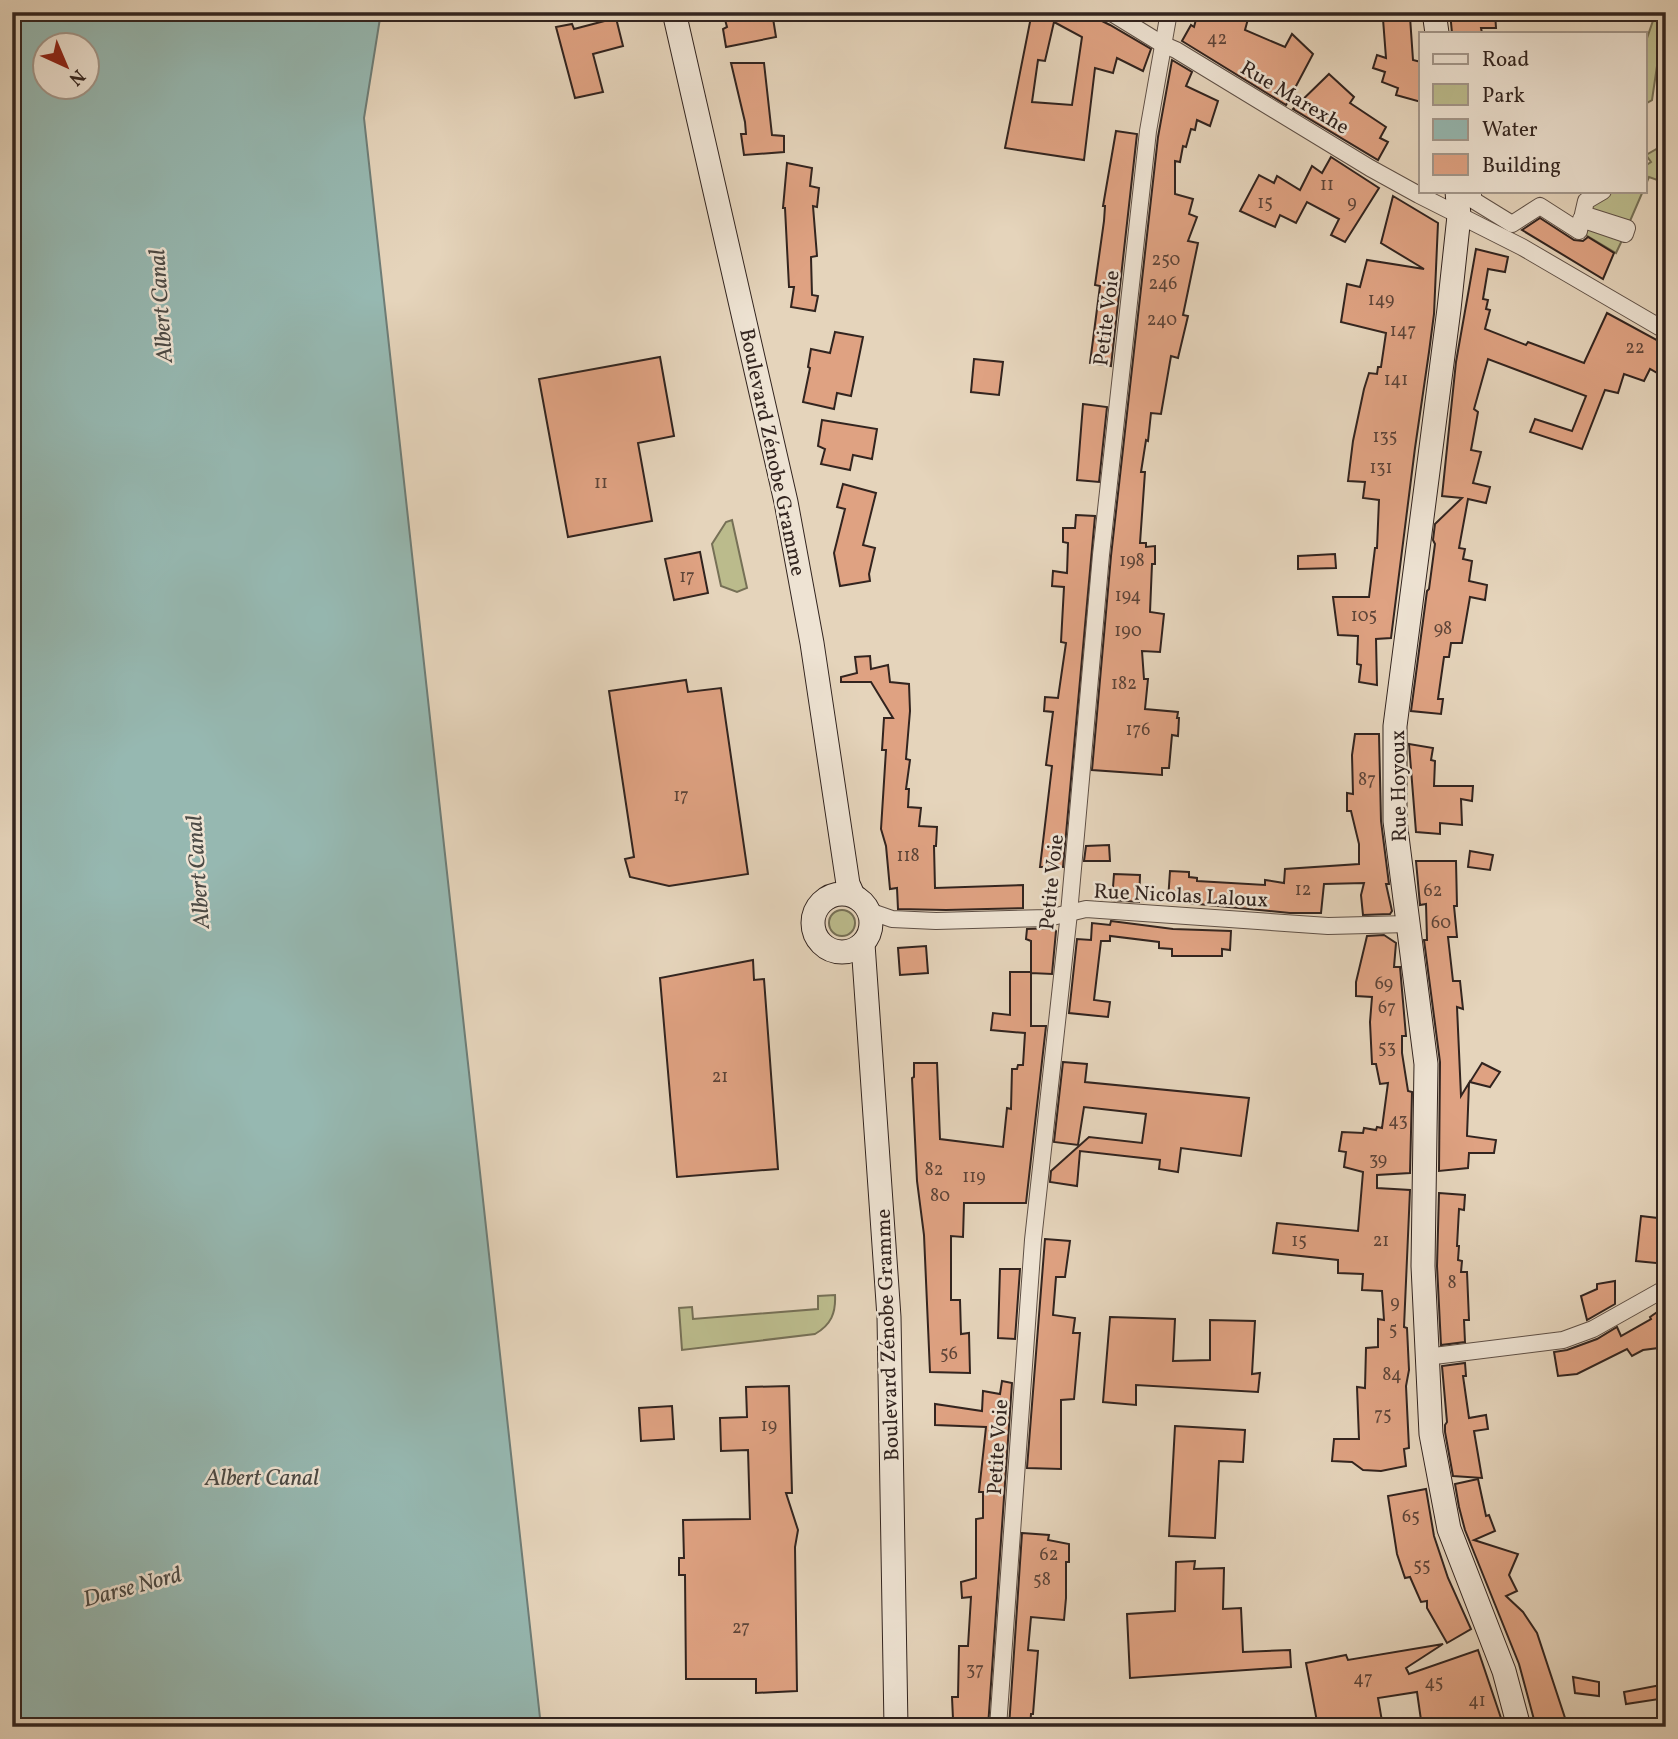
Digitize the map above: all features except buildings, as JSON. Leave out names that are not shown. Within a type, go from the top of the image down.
[{"type":"main road","name":"Boulevard Zénobe Gramme","points":[[674,12],[790,524],[817,671],[848,884],[871,918],[870,931],[863,944],[889,1317],[896,1727]]},
{"type":"main road","points":[[1434,12],[1437,32]]},
{"type":"main road","name":"Rue Hoyoux","points":[[1457,192],[1460,216],[1395,726],[1395,821],[1426,1063],[1423,1266],[1431,1434],[1449,1529],[1504,1671],[1520,1727]]},
{"type":"main road","points":[[861,903],[837,894],[822,901],[814,911],[813,930],[817,939],[827,948],[838,952],[848,952],[863,944]]},
{"type":"street","name":"Rue Marexhe","points":[[1110,12],[1370,168],[1522,247],[1666,331]]},
{"type":"street","name":"Petite Voie","points":[[998,1727],[1033,1240],[1069,913],[1102,542],[1148,131],[1169,12]]},
{"type":"street","points":[[1473,192],[1473,200],[1512,224],[1540,206],[1579,231],[1581,219],[1625,234],[1628,228],[1583,214],[1586,201],[1601,192]]},
{"type":"street","name":"Rue Nicolas Laloux","points":[[861,903],[892,919],[936,921],[1048,918],[1086,909],[1328,926],[1409,924]]},
{"type":"street","points":[[1426,1357],[1563,1340],[1593,1329],[1666,1288]]},
{"type":"green space","points":[[1656,12],[1665,12],[1652,100],[1646,103],[1646,41]]},
{"type":"green space","points":[[1664,119],[1666,183],[1649,177],[1646,184],[1646,165],[1651,162],[1646,155],[1658,148]]},
{"type":"green space","points":[[1602,192],[1643,192],[1627,228],[1583,214]]},
{"type":"green space","points":[[1581,219],[1625,234],[1616,253],[1579,231]]},
{"type":"green space","points":[[732,520],[747,588],[737,592],[721,586],[712,544],[726,522]]},
{"type":"green space","points":[[842,910],[851,914],[855,923],[851,932],[842,936],[833,932],[829,923],[833,914]]},
{"type":"green space","points":[[835,1295],[831,1318],[825,1327],[815,1334],[682,1350],[679,1308],[692,1307],[693,1319],[818,1309],[818,1296]]},
{"type":"water","name":"Albert Canal","points":[[12,12],[381,12],[364,118],[541,1727],[12,1727]]},
{"type":"water label","name":"Darse Nord","points":[[132,1586]]}]
